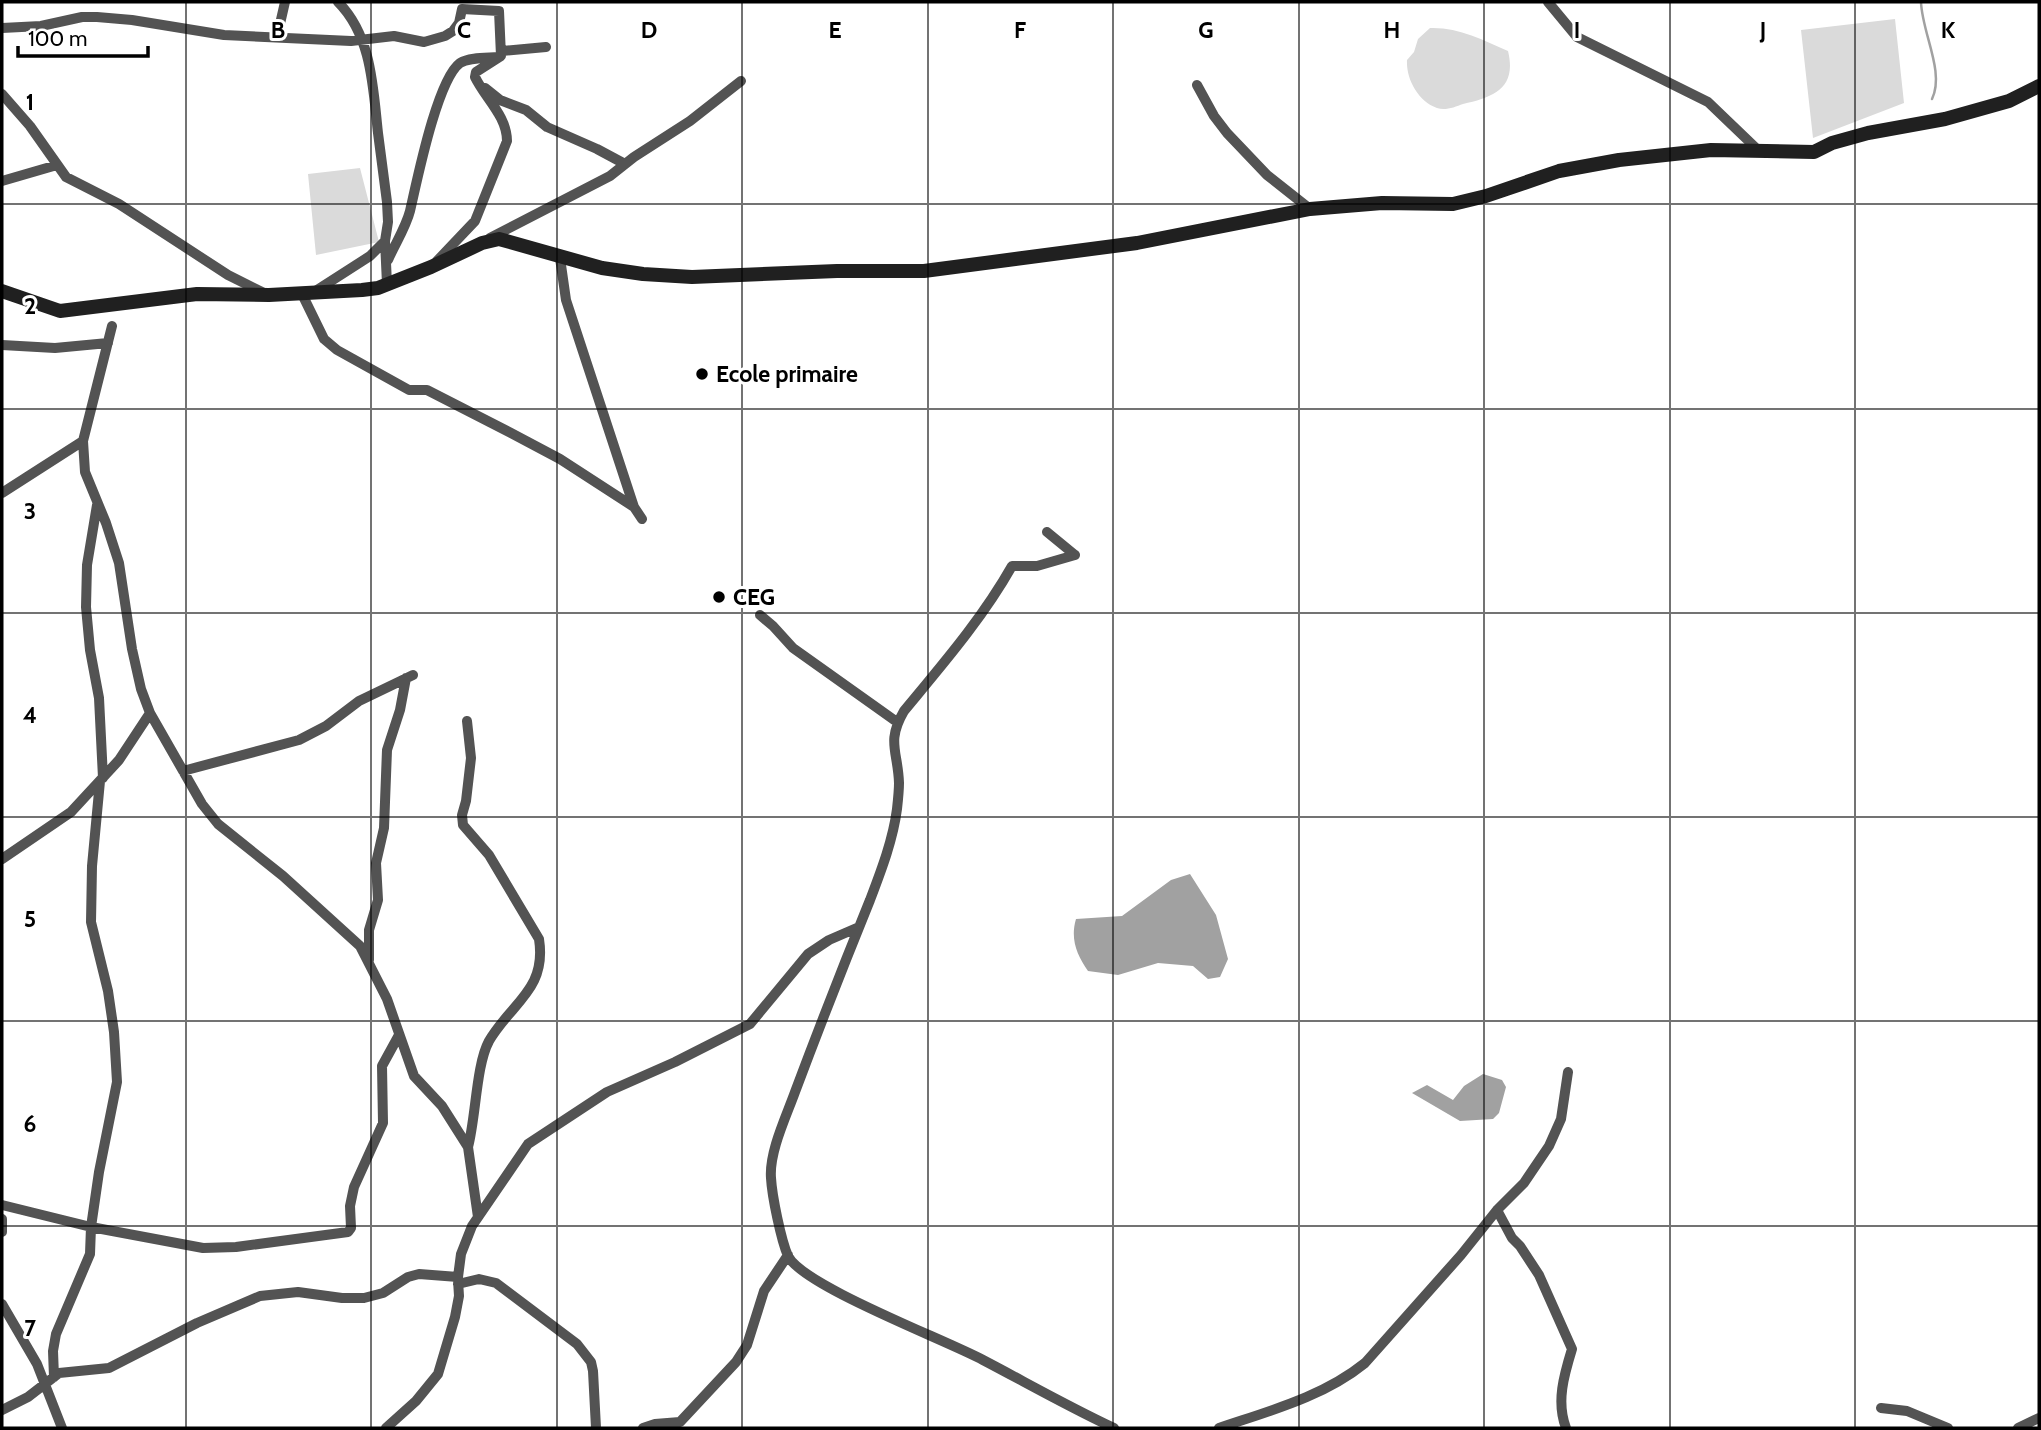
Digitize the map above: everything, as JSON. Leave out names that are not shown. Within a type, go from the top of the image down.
[{"type":"street","points":[[276,37],[285,2]]},
{"type":"street","points":[[338,2],[348,12],[363,40],[371,75],[387,202],[387,284]]},
{"type":"street","points":[[1548,2],[1577,37],[1708,103],[1757,149]]},
{"type":"street","points":[[2,28],[41,26],[82,17],[97,17],[224,35],[363,40],[383,36],[424,42],[446,36],[457,28],[462,9],[496,10],[501,16],[502,54]]},
{"type":"street","points":[[386,262],[409,216],[415,183],[448,81],[458,65],[464,61],[546,47]]},
{"type":"street","points":[[431,267],[475,221],[507,141],[500,116],[477,82],[475,72],[502,54]]},
{"type":"street","points":[[2,291],[60,312],[197,294],[269,295],[370,289],[431,267],[482,243],[610,176],[690,121],[741,81]]},
{"type":"street","points":[[477,82],[500,100],[526,110],[547,127],[625,164]]},
{"type":"street","points":[[1196,85],[1227,133],[1267,175],[1310,209]]},
{"type":"street","points":[[482,243],[509,240],[560,258],[643,274],[692,277],[837,271],[924,271],[1137,243],[1310,209],[1382,203],[1453,204],[1497,193],[1559,171],[1597,164],[1711,150],[1814,152],[1832,143],[1868,133],[1945,119],[1996,105],[2031,92],[2039,86]]},
{"type":"street","points":[[2,93],[65,177],[119,204],[228,275],[269,295]]},
{"type":"street","points":[[2,181],[57,164]]},
{"type":"street","points":[[307,293],[370,256],[385,242]]},
{"type":"street","points":[[560,258],[566,300],[634,507],[642,519]]},
{"type":"street","points":[[307,293],[324,339],[337,350],[409,390],[427,390],[511,433],[560,459],[634,507]]},
{"type":"street","points":[[112,326],[83,441],[85,472],[119,563],[132,649],[141,689],[150,713],[202,804],[218,824],[283,876],[360,946],[387,999],[414,1076],[442,1106],[468,1147]]},
{"type":"street","points":[[2,345],[55,348],[108,343]]},
{"type":"street","points":[[2,493],[83,441]]},
{"type":"street","points":[[62,1428],[50,1381],[54,1342],[89,1258],[91,1227],[117,1082],[108,990],[91,922],[91,875],[101,780],[99,698],[86,607],[90,536],[97,505]]},
{"type":"street","points":[[1047,532],[1075,555],[1037,566],[1013,566],[999,591],[897,723],[893,743],[899,782],[897,812],[883,867],[777,1141],[771,1177],[788,1255],[805,1273],[866,1306],[981,1359],[1064,1405],[1114,1428]]},
{"type":"street","points":[[760,615],[793,648],[897,723]]},
{"type":"street","points":[[183,771],[299,740],[326,726],[359,701],[410,676],[388,745],[384,828],[376,863],[378,900],[369,930],[369,964]]},
{"type":"street","points":[[2,859],[62,820],[119,760],[150,713]]},
{"type":"street","points":[[467,721],[471,758],[462,815],[463,825],[489,855],[539,939],[541,952],[538,976],[489,1041],[484,1054],[474,1126],[468,1147],[478,1217]]},
{"type":"street","points":[[386,1428],[416,1402],[438,1374],[455,1317],[465,1241],[478,1217],[528,1144],[607,1092],[675,1062],[750,1024],[808,954],[829,940],[859,927]]},
{"type":"street","points":[[2,1205],[91,1227],[203,1248],[236,1247],[348,1232],[351,1228],[350,1206],[354,1187],[383,1123],[382,1066],[399,1035]]},
{"type":"street","points":[[1219,1428],[1312,1396],[1347,1378],[1365,1363],[1461,1255],[1497,1210],[1524,1183],[1549,1146],[1561,1119],[1568,1072]]},
{"type":"street","points":[[1497,1210],[1512,1238],[1539,1275],[1572,1349],[1564,1376],[1561,1401],[1566,1428]]},
{"type":"street","points":[[2,1219],[2,1232]]},
{"type":"street","points":[[643,1428],[680,1422],[736,1362],[753,1330],[764,1291],[788,1255]]},
{"type":"street","points":[[2,1410],[28,1397],[64,1371],[109,1368],[197,1323],[260,1296],[298,1292],[365,1298],[383,1293],[419,1274],[458,1281],[479,1279],[496,1283],[577,1344],[591,1362],[596,1428]]},
{"type":"street","points":[[2,1304],[50,1381]]},
{"type":"street","points":[[1881,1408],[1907,1411],[1948,1428]]},
{"type":"street","points":[[2018,1428],[2039,1418]]},
{"type":"shaded area","points":[[1895,19],[1904,103],[1813,138],[1801,30]]},
{"type":"shaded area","points":[[1430,28],[1460,32],[1508,51],[1510,64],[1506,82],[1500,89],[1484,98],[1447,109],[1430,105],[1414,89],[1407,60],[1414,52],[1418,39]]},
{"type":"shaded area","points":[[360,168],[379,242],[316,255],[308,174]]},
{"type":"shaded area","points":[[1190,874],[1216,915],[1228,959],[1220,977],[1208,979],[1193,966],[1158,963],[1118,975],[1088,971],[1076,946],[1076,919],[1122,916],[1171,880]]},
{"type":"shaded area","points":[[1483,1074],[1502,1080],[1506,1087],[1499,1113],[1493,1119],[1460,1121],[1412,1093],[1427,1085],[1453,1100],[1464,1086]]},
{"type":"waterway","points":[[1921,2],[1936,77],[1932,99]]},
{"type":"place","name":"Ecole primaire","points":[[702,374]]},
{"type":"place","name":"CEG","points":[[719,597]]}]
